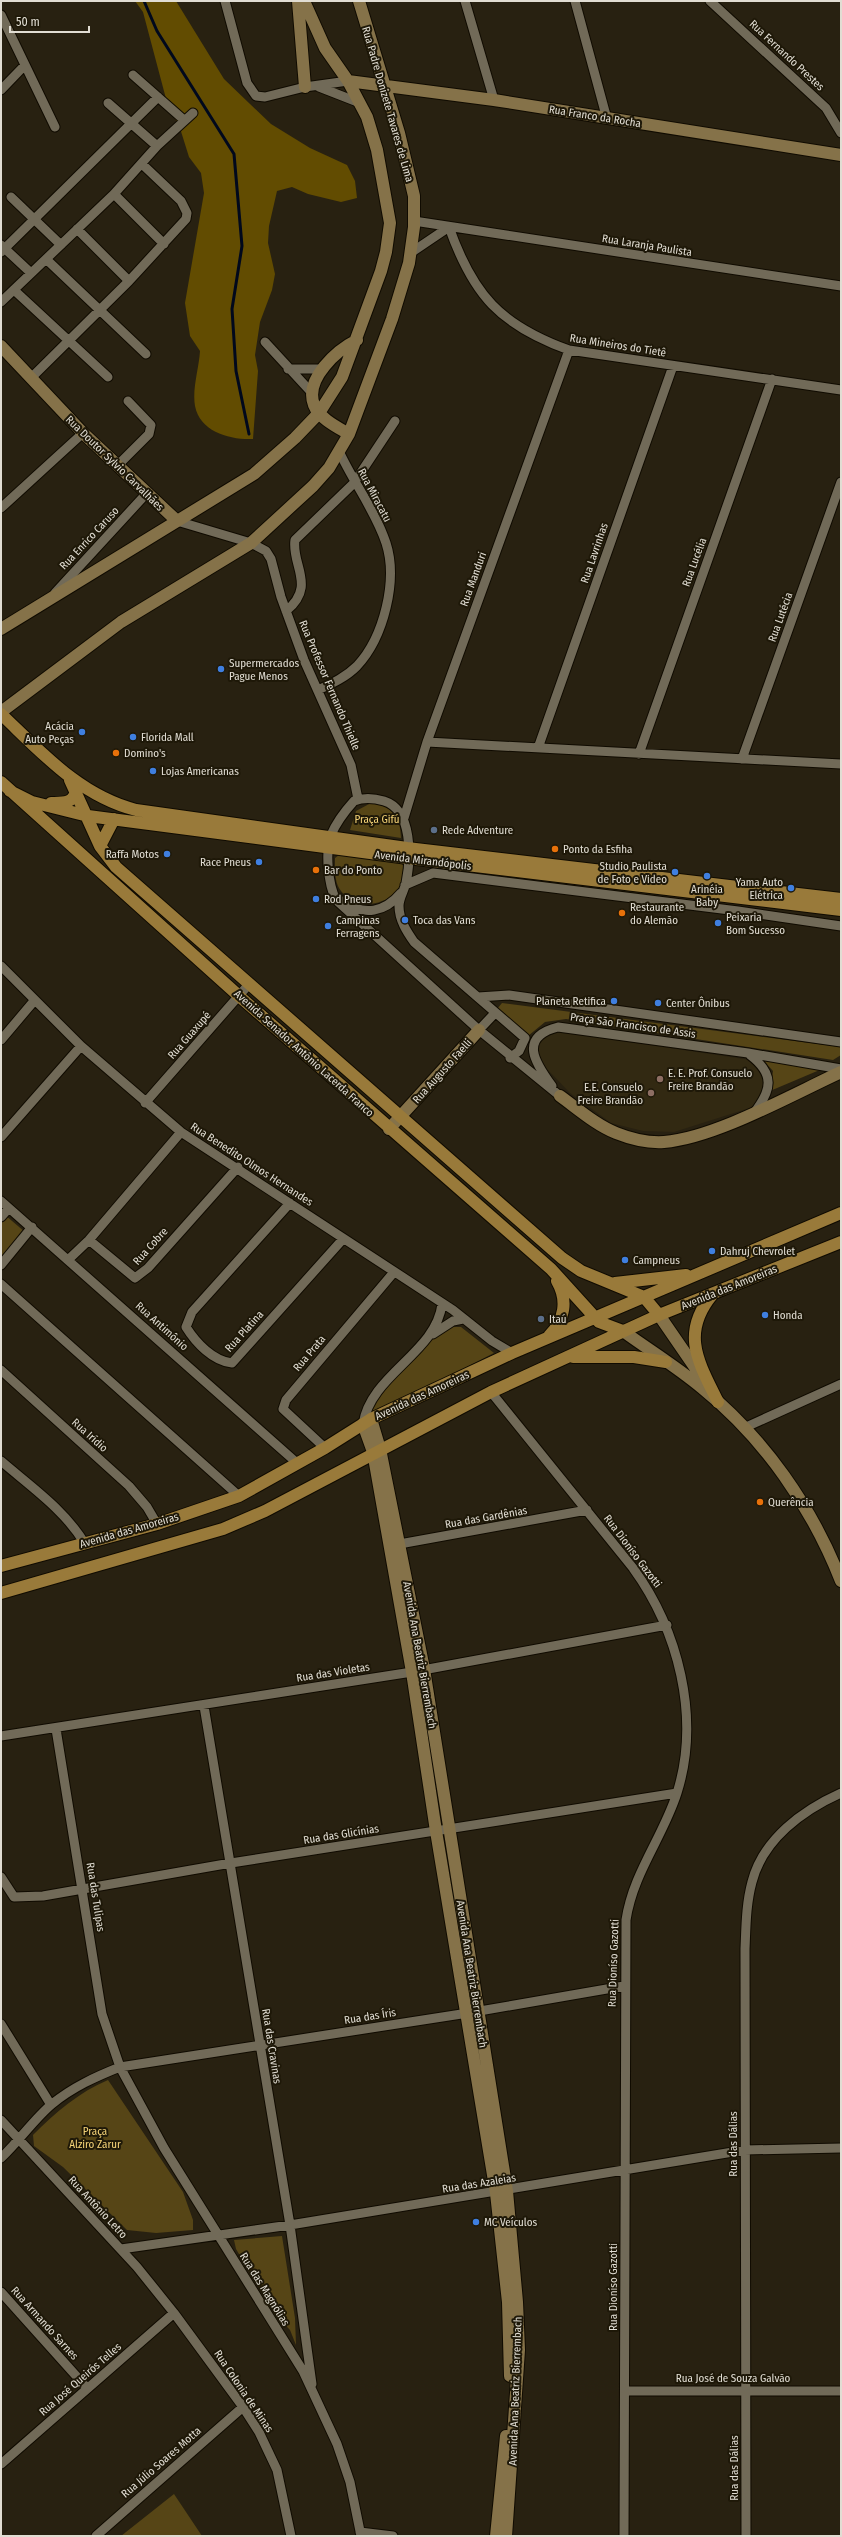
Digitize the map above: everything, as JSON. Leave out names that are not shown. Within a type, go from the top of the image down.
[{"type":"main road","points":[[1,713],[69,777]]},
{"type":"main road","points":[[1,726],[32,743]]},
{"type":"main road","name":"Avenida Senador Antônio Lacerda Franco","points":[[69,777],[88,816],[100,846],[116,867],[562,1258],[581,1272],[612,1283],[644,1297]]},
{"type":"main road","name":"Avenida Mirandópolis","points":[[69,777],[99,797],[136,810],[407,853],[841,910]]},
{"type":"main road","name":"Avenida Senador Antônio Lacerda Franco","points":[[1,782],[6,790],[551,1269],[595,1318]]},
{"type":"main road","name":"Avenida Mirandópolis","points":[[6,790],[32,802],[88,816],[330,841]]},
{"type":"main road","points":[[32,802],[70,801],[75,797],[76,790]]},
{"type":"main road","points":[[100,846],[114,819]]},
{"type":"main road","name":"Avenida Mirandópolis","points":[[407,853],[841,899]]},
{"type":"main road","name":"Avenida das Amoreiras","points":[[1,1566],[156,1524],[239,1496],[325,1448],[367,1421],[512,1353],[841,1213]]},
{"type":"main road","name":"Avenida das Amoreiras","points":[[1,1593],[223,1529],[265,1511],[376,1450],[491,1392],[659,1315],[841,1242]]},
{"type":"main road","points":[[547,1338],[559,1323],[565,1299],[551,1269]]},
{"type":"main road","points":[[612,1283],[701,1273]]},
{"type":"main road","points":[[713,1294],[700,1313],[695,1350],[718,1402]]},
{"type":"main road","points":[[644,1297],[659,1315]]},
{"type":"main road","points":[[595,1318],[599,1322],[623,1331]]},
{"type":"main road","points":[[568,1357],[614,1356],[666,1362]]},
{"type":"street","points":[[226,1],[247,83],[256,96],[265,97],[311,86],[348,82]]},
{"type":"street","points":[[298,1],[311,86]]},
{"type":"street","points":[[1,629],[254,474],[295,438],[319,413],[342,377],[357,340],[386,252],[390,223],[377,150],[367,117],[348,82],[325,48],[304,1]]},
{"type":"street","name":"Rua Padre Donizete Tavares de Lima","points":[[1,713],[121,622],[251,543],[313,486],[330,468],[349,434],[392,319],[412,252],[414,221],[414,196],[399,133],[359,1]]},
{"type":"street","points":[[465,1],[494,100]]},
{"type":"street","points":[[575,1],[607,119]]},
{"type":"street","name":"Rua Fernando Prestes","points":[[710,1],[826,108],[841,133]]},
{"type":"street","points":[[1,16],[55,127]]},
{"type":"street","points":[[1,90],[25,65]]},
{"type":"street","points":[[133,75],[184,120]]},
{"type":"street","name":"Rua Franco da Rocha","points":[[348,82],[494,100],[841,155]]},
{"type":"street","points":[[311,86],[360,103]]},
{"type":"street","points":[[31,273],[2,248],[158,97]]},
{"type":"street","points":[[108,103],[157,146]]},
{"type":"street","points":[[1,302],[114,194],[157,146],[193,113]]},
{"type":"street","points":[[31,378],[129,281],[181,226],[187,213],[181,200],[142,164]]},
{"type":"street","points":[[114,194],[164,244]]},
{"type":"street","points":[[11,198],[61,245]]},
{"type":"street","name":"Rua Laranja Paulista","points":[[414,221],[841,286]]},
{"type":"street","points":[[412,252],[449,227]]},
{"type":"street","name":"Rua Mineiros do Tietê","points":[[449,227],[468,274],[499,313],[520,329],[569,350],[841,390]]},
{"type":"street","points":[[77,229],[129,281]]},
{"type":"street","points":[[46,259],[146,354]]},
{"type":"street","points":[[14,290],[108,377]]},
{"type":"street","points":[[349,434],[319,413],[314,406],[312,393],[324,369],[339,351],[357,340]]},
{"type":"street","points":[[265,342],[288,369],[312,393]]},
{"type":"street","name":"Rua Doutor Sylvio Carvalhães","points":[[1,346],[83,433],[146,494],[177,521],[251,543]]},
{"type":"street","name":"Rua Manduri","points":[[404,818],[427,742],[569,350]]},
{"type":"street","name":"Rua Lavrinhas","points":[[538,748],[673,366]]},
{"type":"street","points":[[288,369],[324,369]]},
{"type":"street","name":"Rua Lucélia","points":[[639,754],[772,379]]},
{"type":"street","points":[[117,466],[149,434],[151,429],[151,425],[128,401]]},
{"type":"street","points":[[286,611],[295,603],[301,588],[301,568],[295,540],[354,483],[395,421]]},
{"type":"street","points":[[1,508],[83,433]]},
{"type":"street","name":"Rua Miracatu","points":[[318,690],[340,680],[357,666],[371,645],[381,622],[388,594],[390,570],[386,545],[378,522],[354,483],[339,451]]},
{"type":"street","name":"Rua Lutécia","points":[[742,759],[841,482]]},
{"type":"street","name":"Rua Enrico Caruso","points":[[49,599],[146,494]]},
{"type":"street","name":"Rua Professor Fernando Thielle","points":[[251,543],[266,551],[271,559],[286,611],[304,660],[351,765],[358,799]]},
{"type":"street","points":[[427,742],[841,764]]},
{"type":"street","points":[[560,1096],[536,1062],[533,1044],[524,1038],[414,942],[408,934],[399,907],[404,888],[407,853],[404,818],[399,810],[389,803],[377,799],[358,799],[350,806],[330,841],[332,888],[336,900],[510,1058],[560,1096],[602,1126],[627,1136],[649,1141],[679,1139],[752,1114],[841,1070]]},
{"type":"street","name":"Avenida Mirandópolis","points":[[404,888],[433,874],[730,910],[841,926]]},
{"type":"street","points":[[332,888],[345,903],[369,911],[388,906],[404,888]]},
{"type":"street","name":"Rua Benedito Olmos Hernandes","points":[[1,966],[81,1046],[145,1103],[181,1132],[238,1167],[343,1239],[442,1304],[492,1341],[512,1353]]},
{"type":"street","name":"Rua Guaxupé","points":[[145,1103],[250,983]]},
{"type":"street","name":"Praça São Francisco de Assis","points":[[478,997],[509,995],[841,1042]]},
{"type":"street","points":[[1,1040],[34,1000]]},
{"type":"street","name":"Rua Augusto Faelli","points":[[389,1128],[495,1013]]},
{"type":"street","name":"Praça São Francisco de Assis","points":[[533,1044],[547,1031],[565,1027],[748,1054],[841,1070]]},
{"type":"street","points":[[510,1058],[517,1054],[524,1038]]},
{"type":"street","points":[[1,1137],[81,1046]]},
{"type":"street","name":"Praça São Francisco de Assis","points":[[748,1054],[764,1066],[768,1077],[764,1100],[752,1114]]},
{"type":"street","points":[[69,1259],[88,1240],[181,1132]]},
{"type":"street","name":"Rua Cobre","points":[[88,1240],[135,1278],[148,1268],[238,1167]]},
{"type":"street","name":"Rua Antimônio","points":[[1,1200],[297,1463]]},
{"type":"street","name":"Rua Platina","points":[[290,1203],[192,1312],[188,1320],[186,1327],[193,1338],[218,1360],[232,1362],[343,1239]]},
{"type":"street","points":[[1,1217],[10,1208]]},
{"type":"street","points":[[1,1265],[32,1227]]},
{"type":"street","name":"Rua Prata","points":[[325,1448],[288,1416],[284,1406],[286,1400],[394,1272]]},
{"type":"street","points":[[1,1284],[239,1496]]},
{"type":"street","points":[[367,1421],[368,1408],[377,1394],[426,1339],[437,1323],[442,1304]]},
{"type":"street","points":[[659,1315],[718,1402]]},
{"type":"street","points":[[426,1339],[442,1326],[463,1319]]},
{"type":"street","points":[[623,1331],[718,1402],[746,1427],[806,1509],[831,1556],[841,1581]]},
{"type":"street","name":"Rua Irídio","points":[[1,1370],[129,1486],[147,1507],[156,1524]]},
{"type":"street","points":[[746,1427],[841,1384]]},
{"type":"street","name":"Rua Dioníso Gazotti","points":[[491,1392],[642,1579],[667,1625],[682,1679],[686,1721],[685,1747],[677,1793],[635,1884],[627,1908],[624,1986],[624,2536]]},
{"type":"street","name":"Avenida Ana Beatriz Bierrembach","points":[[367,1421],[376,1450],[448,1829],[473,2012],[518,2302],[518,2350],[506,2536]]},
{"type":"street","points":[[1,1461],[60,1512],[77,1531],[85,1544]]},
{"type":"street","name":"Rua das Gardênias","points":[[394,1545],[587,1510]]},
{"type":"street","name":"Rua das Violetas","points":[[1,1736],[204,1706],[418,1670],[667,1625]]},
{"type":"street","name":"Avenida Ana Beatriz Bierrembach","points":[[418,1670],[436,1830],[473,2012]]},
{"type":"street","name":"Rua das Cravinas","points":[[204,1706],[290,2225],[313,2390]]},
{"type":"street","name":"Rua das Tulipas","points":[[56,1729],[102,2014],[120,2067]]},
{"type":"street","name":"Rua das Glicínias","points":[[1,1877],[11,1894],[16,1897],[28,1898],[436,1830],[677,1793]]},
{"type":"street","name":"Rua das Dálias","points":[[746,2536],[744,1949],[747,1907],[752,1880],[759,1864],[783,1830],[797,1818],[841,1793]]},
{"type":"street","name":"Rua das Íris","points":[[1,2158],[20,2140],[51,2105],[84,2082],[120,2067],[473,2012],[624,1986]]},
{"type":"street","points":[[1,2024],[51,2105]]},
{"type":"street","name":"Rua das Magnólias","points":[[120,2067],[164,2148],[313,2390],[339,2450],[350,2482],[360,2534]]},
{"type":"street","name":"Rua Antônio Letro","points":[[1,2120],[121,2248],[174,2313]]},
{"type":"street","name":"Rua das Azaleias","points":[[121,2248],[290,2225],[502,2192],[624,2168],[745,2150],[841,2148]]},
{"type":"street","name":"Avenida Ana Beatriz Bierrembach","points":[[496,2536],[510,2382],[508,2302],[502,2192]]},
{"type":"street","name":"Rua Armando Sarnes","points":[[1,2292],[87,2388]]},
{"type":"street","name":"Rua José Queirós Telles","points":[[1,2463],[174,2313]]},
{"type":"street","name":"Rua Colonia de Minas","points":[[174,2313],[243,2407],[259,2432],[277,2470],[291,2536]]},
{"type":"street","name":"Rua José de Souza Galvão","points":[[625,2390],[841,2391]]},
{"type":"street","name":"Rua Júlio Soares Motta","points":[[96,2536],[243,2407]]},
{"type":"street","points":[[360,2534],[393,2536]]},
{"type":"shaded area","points":[[135,1],[176,1],[224,79],[271,124],[310,148],[347,165],[355,181],[357,198],[341,202],[308,194],[292,187],[277,191],[269,226],[268,243],[275,274],[272,290],[260,322],[255,355],[258,371],[253,439],[235,438],[217,433],[203,422],[198,415],[195,406],[195,386],[200,351],[190,336],[185,303],[204,193],[201,173],[189,157],[179,125],[169,110],[143,12]]},
{"type":"shaded area","name":"E. E. Prof. Consuelo Freire Brandão","points":[[555,1031],[751,1060],[762,1071],[765,1087],[756,1106],[674,1132],[643,1131],[611,1123],[570,1093],[547,1069],[536,1052],[537,1044]]},
{"type":"green space","name":"Praça Gifú","points":[[371,803],[385,807],[394,813],[399,823],[401,838],[350,830],[356,811]]},
{"type":"green space","points":[[339,855],[398,861],[405,867],[402,882],[391,896],[383,901],[365,904],[356,902],[348,898],[337,884],[335,876],[335,858]]},
{"type":"green space","points":[[502,1003],[841,1047],[841,1055],[833,1060],[566,1019],[545,1022],[528,1036],[497,1009]]},
{"type":"green space","points":[[764,1061],[822,1069],[770,1091],[773,1071]]},
{"type":"green space","points":[[5,1215],[25,1232],[1,1261],[1,1220]]},
{"type":"green space","points":[[451,1327],[461,1327],[494,1353],[368,1417],[384,1390],[414,1354],[438,1335]]},
{"type":"green space","name":"Praça Alziro Zarur","points":[[108,2080],[183,2192],[193,2220],[193,2230],[156,2233],[127,2230],[63,2167],[34,2146],[33,2135],[50,2119],[77,2097]]},
{"type":"green space","points":[[282,2236],[295,2318],[296,2345],[290,2330],[275,2314],[236,2249],[234,2240]]},
{"type":"green space","points":[[174,2494],[202,2536],[121,2536]]},
{"type":"waterway","points":[[144,1],[157,31],[234,154],[242,246],[232,309],[236,371],[249,434]]},
{"type":"place","name":"Supermercados Pague Menos","points":[[221,669]]},
{"type":"place","name":"Acácia Auto Peças","points":[[82,732]]},
{"type":"place","name":"Florida Mall","points":[[133,737]]},
{"type":"place","name":"Domino's","points":[[116,753]]},
{"type":"place","name":"Lojas Americanas","points":[[153,771]]},
{"type":"place","name":"Rede Adventure","points":[[434,830]]},
{"type":"place","name":"Ponto da Esfiha","points":[[555,849]]},
{"type":"place","name":"Raffa Motos","points":[[167,854]]},
{"type":"place","name":"Race Pneus","points":[[259,862]]},
{"type":"place","name":"Bar do Ponto","points":[[316,870]]},
{"type":"place","name":"Studio Paulista de Foto e Video","points":[[675,872]]},
{"type":"place","name":"Arinéia Baby","points":[[707,876]]},
{"type":"place","name":"Yama Auto Elétrica","points":[[791,888]]},
{"type":"place","name":"Rod Pneus","points":[[316,899]]},
{"type":"place","name":"Restaurante do Alemão","points":[[622,913]]},
{"type":"place","name":"Toca das Vans","points":[[405,920]]},
{"type":"place","name":"Peixaria Bom Sucesso","points":[[718,923]]},
{"type":"place","name":"Campinas Ferragens","points":[[328,926]]},
{"type":"place","name":"Planeta Retifica","points":[[614,1001]]},
{"type":"place","name":"Center Ônibus","points":[[658,1003]]},
{"type":"place","name":"E. E. Prof. Consuelo Freire Brandão","points":[[660,1079]]},
{"type":"place","name":"E.E. Consuelo Freire Brandão","points":[[651,1093]]},
{"type":"place","name":"Dahruj Chevrolet","points":[[712,1251]]},
{"type":"place","name":"Campneus","points":[[625,1260]]},
{"type":"place","name":"Honda","points":[[765,1315]]},
{"type":"place","name":"Itaú","points":[[541,1319]]},
{"type":"place","name":"Querência","points":[[760,1502]]},
{"type":"place","name":"MC Veículos","points":[[476,2222]]}]
